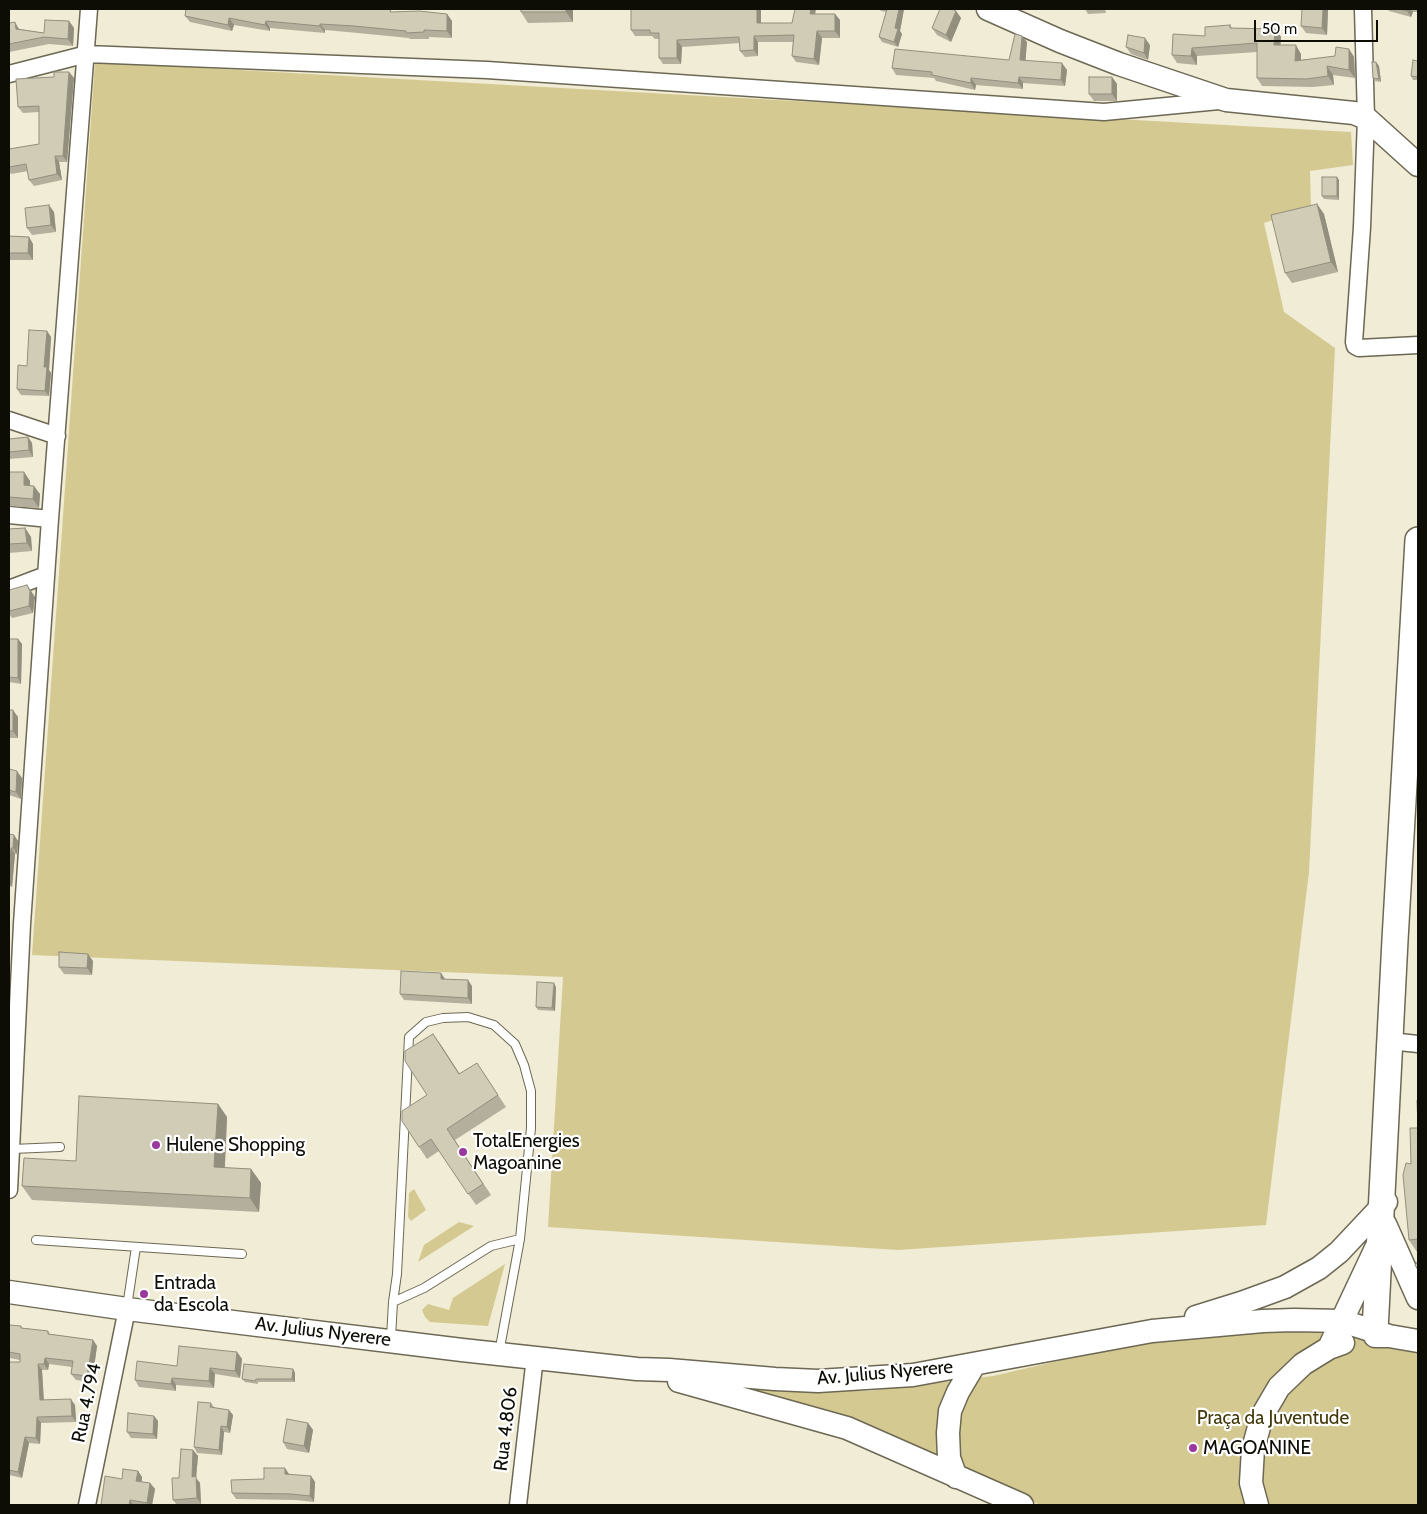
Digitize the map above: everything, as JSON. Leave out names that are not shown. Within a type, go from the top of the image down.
[{"type":"main road","points":[[990,9],[1060,41],[1119,64],[1226,100],[1354,114],[1366,118],[1418,165]]},
{"type":"main road","points":[[1382,1334],[1382,1170],[1418,540]]},
{"type":"main road","points":[[1330,1348],[1379,1243],[1386,1213],[1409,1043],[1418,706]]},
{"type":"main road","points":[[1386,1213],[1418,1298]]},
{"type":"main road","points":[[1141,1333],[1241,1303],[1292,1284],[1319,1268],[1386,1213]]},
{"type":"main road","name":"Av. Julius Nyerere","points":[[9,1292],[127,1309],[499,1354],[637,1369],[818,1381],[913,1375],[1141,1333],[1263,1321],[1342,1321],[1382,1334]]},
{"type":"main road","points":[[1257,1505],[1251,1482],[1253,1449],[1262,1416],[1279,1387],[1303,1364],[1330,1348],[1349,1341],[1382,1334],[1418,1341]]},
{"type":"main road","points":[[956,1477],[949,1458],[948,1433],[950,1411],[958,1392],[974,1365]]},
{"type":"main road","name":"Av. Julius Nyerere","points":[[637,1369],[847,1428],[1022,1505]]},
{"type":"street","points":[[9,1190],[12,1149],[11,1060],[15,921],[46,575],[89,9]]},
{"type":"street","points":[[1363,9],[1366,118],[1362,227],[1354,342],[1359,348],[1418,345]]},
{"type":"street","points":[[9,74],[86,54],[487,70],[1104,112],[1226,100]]},
{"type":"street","points":[[9,420],[57,436]]},
{"type":"street","points":[[9,515],[50,519]]},
{"type":"street","points":[[9,589],[46,575]]},
{"type":"street","name":"Rua 4.794","points":[[87,1505],[127,1309]]},
{"type":"street","name":"Rua 4.806","points":[[518,1505],[535,1357]]},
{"type":"lane","points":[[391,1340],[397,1274],[409,1037],[426,1022],[442,1018],[468,1017],[494,1025],[515,1044],[524,1065],[531,1092],[531,1128],[520,1239],[499,1354]]},
{"type":"lane","points":[[12,1149],[60,1147]]},
{"type":"lane","points":[[393,1302],[424,1288],[491,1246],[520,1239]]},
{"type":"lane","points":[[36,1240],[242,1254]]},
{"type":"lane","points":[[127,1309],[136,1247]]},
{"type":"lane","points":[[1251,1505],[1249,1501],[1246,1462],[1254,1419],[1276,1381],[1303,1364]]},
{"type":"green space","points":[[95,62],[1351,132],[1353,165],[1310,171],[1311,207],[1264,223],[1284,312],[1335,348],[1309,872],[1266,1225],[898,1250],[548,1227],[563,977],[32,955]]},
{"type":"green space","points":[[414,1189],[426,1210],[411,1221],[408,1217],[409,1193]]},
{"type":"green space","points":[[459,1222],[474,1226],[418,1262],[424,1245]]},
{"type":"green space","points":[[505,1264],[488,1326],[430,1322],[425,1317],[422,1310],[428,1304],[449,1310],[453,1298]]},
{"type":"green space","name":"Praça da Juventude","points":[[1328,1329],[1418,1342],[1418,1505],[1040,1505],[988,1480],[637,1369],[822,1391],[868,1391],[993,1376],[1152,1342],[1216,1333]]},
{"type":"building","points":[[186,9],[391,9],[390,12],[419,11],[447,14],[447,31],[424,30],[424,32],[406,33],[406,31],[354,26],[320,24],[320,26],[266,21],[265,25],[229,18],[228,25],[185,16]]},
{"type":"building","points":[[521,9],[566,9],[566,12],[521,12]]},
{"type":"building","points":[[631,9],[757,9],[757,23],[792,23],[795,9],[811,9],[810,14],[835,14],[835,31],[817,31],[814,59],[792,56],[794,35],[754,36],[754,50],[740,51],[739,37],[677,40],[677,58],[659,58],[659,33],[650,33],[650,30],[631,30]]},
{"type":"building","points":[[887,9],[899,9],[895,28],[898,29],[894,42],[879,37]]},
{"type":"building","points":[[940,9],[956,11],[946,35],[932,28]]},
{"type":"building","points":[[1302,9],[1323,9],[1322,28],[1301,26]]},
{"type":"building","points":[[45,20],[69,21],[68,39],[44,37],[9,44],[9,23],[15,22],[16,29],[44,33]]},
{"type":"building","points":[[1230,25],[1230,28],[1275,29],[1274,45],[1296,45],[1295,61],[1335,56],[1336,47],[1349,49],[1349,70],[1327,66],[1328,76],[1307,79],[1257,78],[1257,43],[1192,48],[1191,56],[1172,55],[1173,34],[1205,36],[1205,27]]},
{"type":"building","points":[[1015,34],[1022,36],[1020,60],[1062,63],[1061,80],[1019,77],[1018,83],[971,78],[971,83],[932,75],[932,72],[892,68],[895,49],[1009,60]]},
{"type":"building","points":[[1128,35],[1145,38],[1144,53],[1126,47]]},
{"type":"building","points":[[1413,60],[1418,61],[1418,77],[1411,76]]},
{"type":"building","points":[[1372,62],[1376,62],[1379,79],[1373,78]]},
{"type":"building","points":[[54,72],[69,72],[63,156],[55,156],[57,174],[29,180],[26,164],[9,167],[9,149],[39,144],[39,106],[18,107],[16,79],[54,77]]},
{"type":"building","points":[[1089,77],[1112,77],[1112,94],[1089,94]]},
{"type":"building","points":[[1322,177],[1337,177],[1337,196],[1322,196]]},
{"type":"building","points":[[1317,204],[1331,262],[1285,273],[1271,215]]},
{"type":"building","points":[[49,205],[51,225],[27,228],[25,208]]},
{"type":"building","points":[[9,236],[29,237],[28,253],[9,253]]},
{"type":"building","points":[[29,330],[47,331],[44,367],[47,367],[45,391],[17,389],[18,365],[27,366]]},
{"type":"building","points":[[28,437],[29,450],[9,452],[9,439]]},
{"type":"building","points":[[9,472],[24,472],[24,485],[34,486],[33,499],[9,497]]},
{"type":"building","points":[[25,528],[27,543],[9,544],[9,529]]},
{"type":"building","points":[[27,585],[30,591],[29,606],[9,611],[9,590]]},
{"type":"building","points":[[9,639],[18,639],[18,678],[9,677]]},
{"type":"building","points":[[9,710],[13,710],[13,731],[9,731]]},
{"type":"building","points":[[9,769],[17,771],[16,792],[9,790]]},
{"type":"building","points":[[9,834],[14,835],[9,876]]},
{"type":"building","points":[[59,952],[88,954],[87,968],[59,967]]},
{"type":"building","points":[[401,971],[441,973],[441,979],[468,980],[468,998],[400,994]]},
{"type":"building","points":[[537,982],[554,983],[552,1008],[536,1007]]},
{"type":"building","points":[[433,1034],[459,1074],[477,1063],[498,1095],[447,1129],[483,1184],[468,1194],[431,1139],[419,1147],[402,1121],[402,1111],[427,1095],[405,1061],[405,1051]]},
{"type":"building","name":"Hulene Shopping","points":[[79,1096],[218,1104],[214,1167],[251,1169],[250,1198],[22,1186],[24,1158],[76,1161]]},
{"type":"building","points":[[1410,1128],[1418,1128],[1418,1239],[1409,1240],[1403,1175],[1406,1163],[1411,1164]]},
{"type":"building","points":[[9,1325],[48,1331],[48,1334],[93,1340],[87,1376],[71,1374],[73,1361],[45,1358],[44,1364],[38,1364],[40,1400],[71,1399],[72,1416],[37,1417],[36,1438],[25,1437],[18,1472],[9,1470],[9,1362],[20,1362],[20,1354],[9,1352]]},
{"type":"building","points":[[179,1346],[237,1352],[235,1371],[210,1368],[209,1381],[172,1378],[171,1384],[135,1380],[137,1361],[177,1366]]},
{"type":"building","points":[[244,1364],[293,1369],[292,1379],[256,1379],[255,1381],[242,1379]]},
{"type":"building","points":[[198,1402],[211,1403],[210,1407],[229,1410],[227,1427],[221,1426],[219,1450],[194,1447]]},
{"type":"building","points":[[128,1413],[154,1416],[153,1434],[127,1432]]},
{"type":"building","points":[[287,1419],[308,1423],[304,1446],[283,1442]]},
{"type":"building","points":[[181,1449],[193,1450],[192,1477],[196,1476],[197,1498],[173,1500],[172,1478],[179,1478]]},
{"type":"building","points":[[264,1468],[285,1468],[285,1474],[311,1476],[310,1496],[232,1493],[231,1480],[264,1479]]},
{"type":"building","points":[[123,1469],[138,1471],[136,1481],[150,1483],[147,1503],[130,1500],[129,1505],[101,1505],[105,1476],[122,1479]]},
{"type":"place","name":"Hulene Shopping","points":[[156,1145]]},
{"type":"place","name":"TotalEnergies Magoanine","points":[[463,1152]]},
{"type":"place","name":"Entrada da Escola","points":[[144,1294]]},
{"type":"place","name":"MAGOANINE","points":[[1193,1448]]}]
